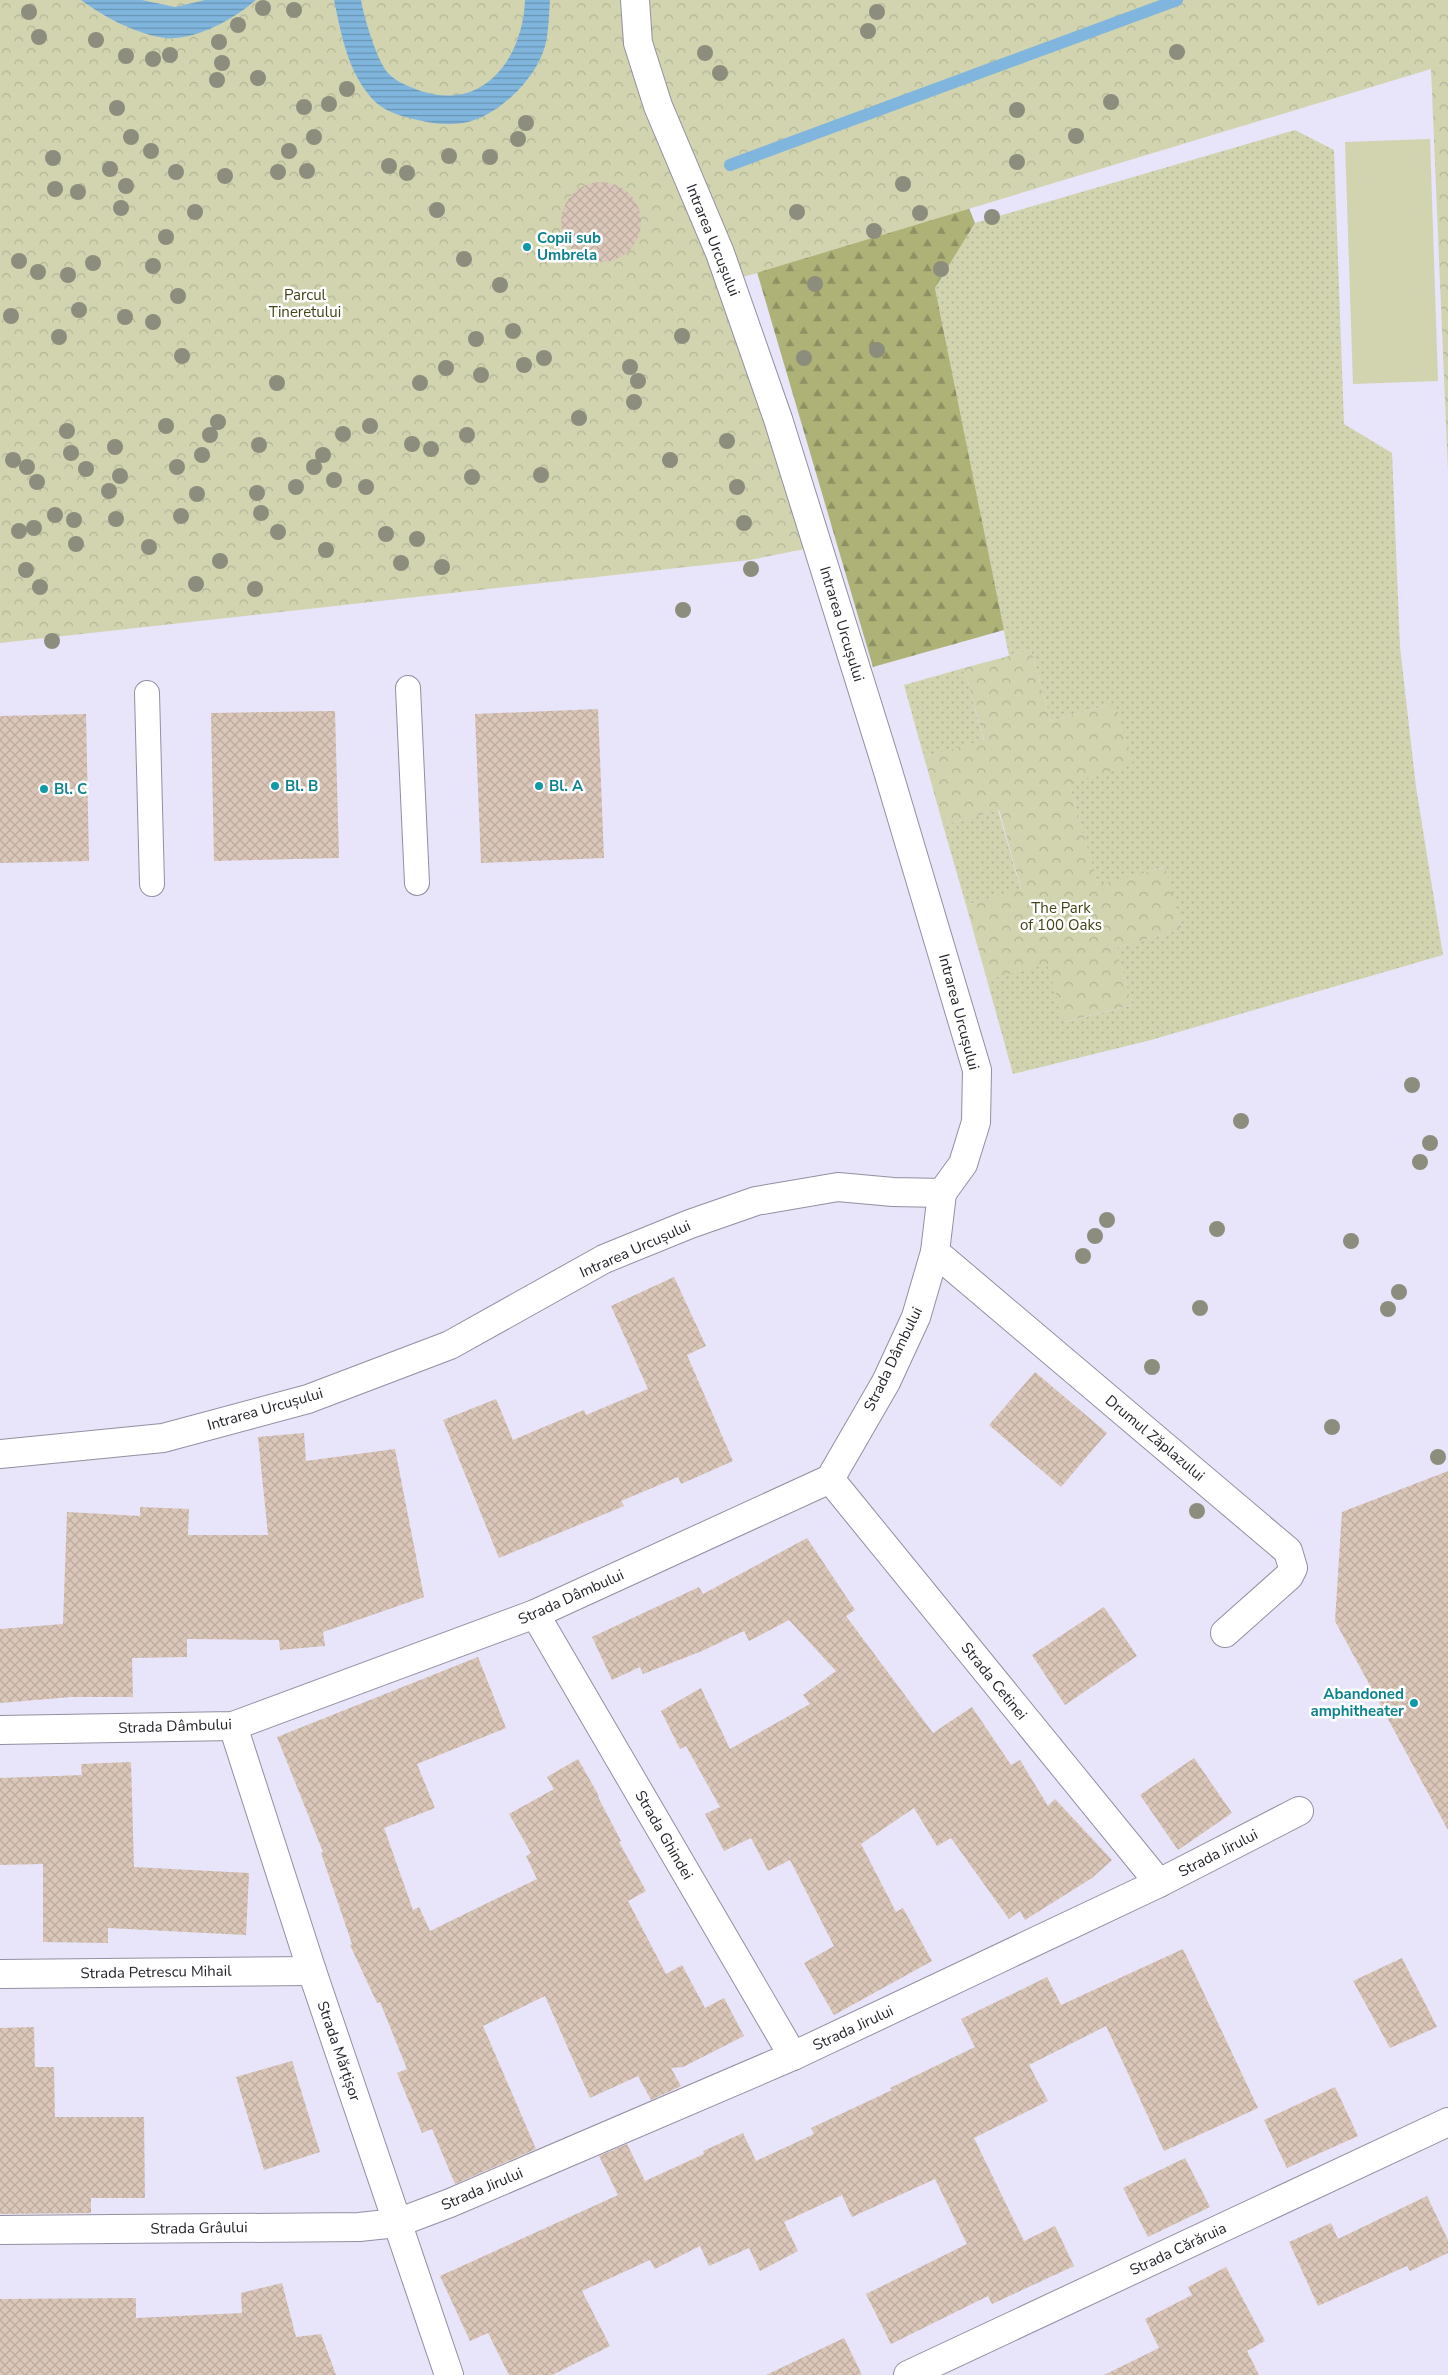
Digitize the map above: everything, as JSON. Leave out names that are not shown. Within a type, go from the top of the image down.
[{"type":"street","name":"Intrarea Urcușului","points":[[0,1454],[163,1438],[308,1399],[450,1344],[604,1259],[690,1224],[756,1201],[838,1187],[893,1192],[942,1193],[963,1164],[976,1122],[977,1070],[887,768],[778,419],[720,253],[658,106],[638,43],[635,0]]},
{"type":"street","name":"Strada Dâmbului","points":[[0,1730],[233,1726],[535,1614],[830,1479],[886,1382],[916,1317],[935,1252],[942,1193]]},
{"type":"street","name":"Drumul Zăplazului","points":[[935,1252],[1288,1551],[1293,1568],[1289,1576],[1225,1634]]},
{"type":"street","name":"Strada Cetinei","points":[[830,1479],[1159,1883]]},
{"type":"street","name":"Strada Ghindei","points":[[535,1614],[793,2056]]},
{"type":"street","name":"Strada Mărțișor","points":[[233,1726],[312,1971],[449,2375]]},
{"type":"street","name":"Strada Jirului","points":[[397,2223],[450,2204],[793,2056],[1159,1883],[1299,1811]]},
{"type":"street","name":"Strada Petrescu Mihail","points":[[0,1974],[312,1971]]},
{"type":"street","name":"Strada Cărăruia","points":[[908,2375],[1448,2122]]},
{"type":"street","name":"Strada Grâului","points":[[0,2230],[359,2227],[397,2223]]},
{"type":"lane","points":[[408,688],[417,883]]},
{"type":"lane","points":[[147,693],[152,884]]},
{"type":"green space","name":"Parcul Tineretului","points":[[0,0],[1448,0],[1448,471],[1431,69],[740,278],[825,545],[750,560],[0,643]]},
{"type":"green space","points":[[1295,130],[1334,150],[1344,424],[1392,453],[1400,647],[1416,787],[1443,955],[1151,1040],[1013,1074],[987,980],[1047,963],[1065,1022],[1132,1005],[1116,948],[1182,929],[1164,867],[1098,886],[1069,783],[1115,703],[1051,721],[1031,650],[1009,656],[935,288],[975,223]]},
{"type":"green space","points":[[1430,139],[1438,381],[1353,384],[1345,142]]},
{"type":"green space","points":[[969,208],[975,223],[935,288],[1004,630],[873,667],[757,272]]},
{"type":"green space","name":"The Park of 100 Oaks","points":[[1031,650],[1051,721],[1115,703],[1133,765],[1069,783],[1098,885],[1165,867],[1182,929],[1116,948],[1132,1005],[1064,1022],[1047,964],[987,980],[966,905],[1021,889],[999,810],[943,825],[924,757],[984,740],[964,668]]},
{"type":"green space","points":[[964,668],[984,741],[924,757],[904,685]]},
{"type":"green space","points":[[998,810],[1021,890],[966,905],[943,825]]},
{"type":"water","points":[[81,0],[142,0],[175,7],[205,0],[256,0],[237,14],[213,27],[189,36],[165,38],[132,29],[100,13]]},
{"type":"water","points":[[334,0],[361,0],[375,48],[390,76],[409,87],[446,96],[466,93],[483,86],[497,74],[509,58],[517,41],[523,21],[525,0],[550,0],[547,37],[542,55],[535,68],[526,81],[503,104],[490,113],[463,123],[429,122],[404,117],[385,109],[374,101],[361,85],[346,50]]},
{"type":"building","points":[[593,182],[609,182],[630,193],[641,214],[641,230],[630,251],[609,262],[593,262],[579,256],[567,244],[561,230],[561,214],[567,200],[579,188]]},
{"type":"building","name":"Bl. A","points":[[598,709],[604,858],[481,863],[475,714]]},
{"type":"building","name":"Bl. B","points":[[335,711],[339,858],[214,861],[211,713]]},
{"type":"building","name":"Bl. C","points":[[86,714],[89,861],[0,863],[0,716]]},
{"type":"building","points":[[674,1277],[706,1346],[687,1355],[733,1461],[681,1484],[678,1477],[621,1501],[624,1506],[499,1558],[443,1420],[496,1399],[513,1440],[584,1410],[586,1415],[648,1389],[611,1306]]},
{"type":"building","points":[[1035,1372],[1107,1433],[1061,1487],[989,1425]]},
{"type":"building","points":[[304,1433],[306,1461],[395,1449],[424,1597],[323,1632],[325,1646],[280,1650],[279,1640],[187,1639],[187,1657],[132,1658],[133,1697],[71,1697],[0,1703],[0,1629],[63,1624],[67,1512],[140,1516],[140,1507],[189,1509],[188,1535],[268,1535],[258,1437]]},
{"type":"building","name":"Abandoned amphitheater","points":[[1448,1471],[1448,1830],[1335,1621],[1342,1512]]},
{"type":"building","points":[[807,1538],[855,1610],[846,1616],[933,1733],[972,1707],[1011,1765],[1020,1760],[1048,1806],[1055,1799],[1112,1860],[1092,1878],[1025,1920],[1020,1911],[1009,1919],[951,1838],[937,1846],[914,1808],[861,1844],[896,1912],[903,1908],[932,1961],[834,2015],[804,1963],[834,1946],[790,1860],[768,1871],[751,1838],[724,1851],[705,1814],[720,1807],[686,1746],[680,1749],[661,1711],[701,1688],[730,1749],[810,1704],[803,1695],[836,1671],[789,1620],[749,1641],[744,1631],[702,1651],[643,1674],[640,1667],[612,1680],[592,1637],[699,1587],[703,1594]]},
{"type":"building","points":[[1104,1607],[1137,1656],[1065,1705],[1032,1655]]},
{"type":"building","points":[[478,1657],[506,1728],[417,1764],[435,1808],[384,1828],[413,1910],[419,1907],[430,1931],[537,1879],[526,1856],[531,1853],[509,1814],[554,1789],[547,1777],[578,1759],[599,1796],[621,1841],[619,1842],[646,1891],[628,1901],[666,1974],[682,1965],[705,2008],[724,1998],[744,2036],[683,2067],[671,2068],[681,2086],[651,2100],[638,2076],[590,2098],[545,1996],[483,2026],[536,2149],[455,2184],[432,2129],[422,2133],[397,2073],[407,2069],[380,2002],[377,2003],[350,1945],[352,1944],[321,1853],[323,1852],[277,1737]]},
{"type":"building","points":[[1194,1758],[1232,1813],[1178,1850],[1140,1795]]},
{"type":"building","points":[[131,1762],[134,1867],[249,1873],[246,1935],[108,1928],[108,1943],[43,1942],[43,1864],[0,1865],[0,1778],[82,1775],[81,1764]]},
{"type":"building","points":[[1183,1949],[1258,2108],[1164,2151],[1106,2026],[1029,2065],[1048,2101],[974,2138],[1024,2241],[1055,2226],[1074,2266],[992,2304],[988,2296],[891,2344],[866,2294],[967,2244],[935,2179],[852,2217],[842,2195],[784,2222],[798,2251],[760,2271],[749,2248],[709,2266],[700,2246],[655,2269],[650,2260],[582,2291],[610,2346],[552,2375],[509,2375],[488,2333],[470,2341],[440,2276],[618,2195],[599,2156],[627,2144],[645,2181],[704,2154],[703,2151],[743,2133],[756,2161],[814,2134],[811,2128],[892,2090],[890,2088],[975,2047],[961,2019],[1047,1977],[1061,2005]]},
{"type":"building","points":[[1402,1958],[1437,2027],[1390,2048],[1353,1981]]},
{"type":"building","points":[[34,2027],[35,2067],[54,2067],[55,2117],[144,2117],[145,2198],[91,2198],[91,2213],[0,2214],[0,2028]]},
{"type":"building","points":[[292,2061],[320,2152],[264,2170],[236,2077]]},
{"type":"building","points":[[1335,2087],[1358,2136],[1287,2168],[1264,2120]]},
{"type":"building","points":[[1185,2158],[1210,2207],[1148,2237],[1123,2188]]},
{"type":"building","points":[[1427,2196],[1448,2240],[1448,2253],[1410,2271],[1407,2266],[1318,2306],[1289,2242],[1331,2223],[1338,2239]]},
{"type":"building","points":[[1226,2267],[1265,2341],[1247,2351],[1259,2375],[1104,2375],[1159,2348],[1145,2319],[1192,2295],[1188,2287]]},
{"type":"building","points":[[282,2283],[296,2337],[321,2334],[336,2375],[0,2375],[0,2299],[136,2298],[136,2318],[242,2313],[241,2293]]},
{"type":"building","points":[[844,2338],[862,2375],[766,2375]]},
{"type":"waterway","points":[[730,165],[1177,0]]},
{"type":"place","name":"Copii sub Umbrela","points":[[527,247]]},
{"type":"place","name":"Bl. B","points":[[275,786]]},
{"type":"place","name":"Bl. A","points":[[539,786]]},
{"type":"place","name":"Bl. C","points":[[44,789]]},
{"type":"place","name":"Abandoned amphitheater","points":[[1414,1703]]}]
